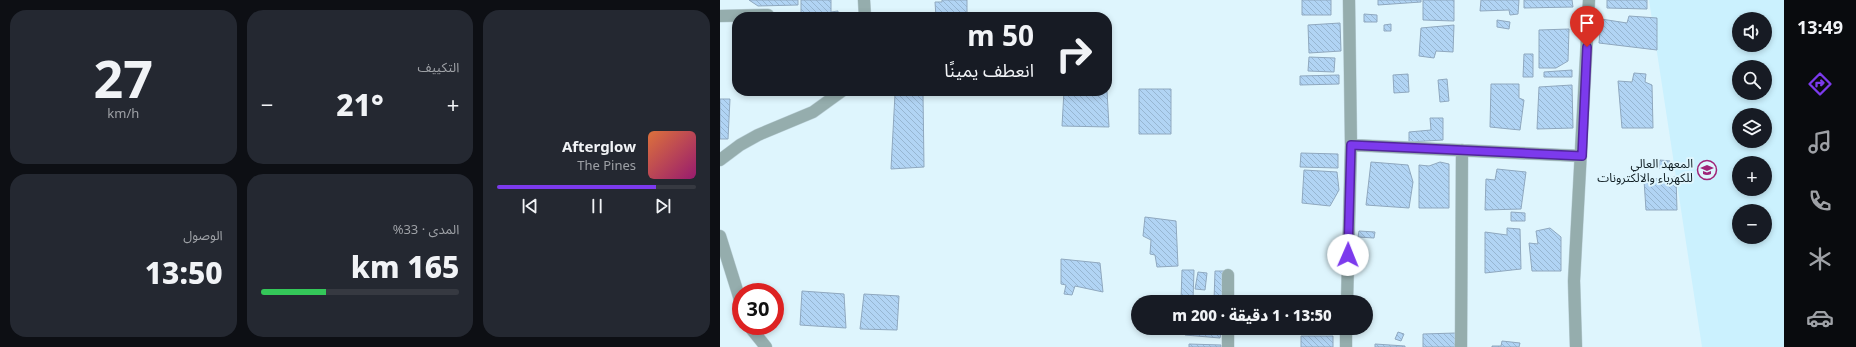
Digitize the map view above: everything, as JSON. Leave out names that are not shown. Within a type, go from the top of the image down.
[{"type":"street","points":[[864,0],[865,12]]},
{"type":"street","points":[[1347,295],[1351,145],[1349,0]]},
{"type":"street","points":[[1576,347],[1574,281],[1582,156],[1589,0]]},
{"type":"street","points":[[720,16],[732,16]]},
{"type":"street","points":[[720,160],[740,145],[758,135],[813,112],[835,96]]},
{"type":"street","points":[[1351,145],[1582,156]]},
{"type":"street","points":[[1461,347],[1462,150]]},
{"type":"street","points":[[720,236],[735,283]]},
{"type":"street","points":[[1228,275],[1228,295]]},
{"type":"street","points":[[756,335],[766,347]]},
{"type":"street","points":[[1228,335],[1228,347]]},
{"type":"street","points":[[1346,335],[1346,347]]},
{"type":"shaded area","name":"المعهد العالي للكهرباء والالكترونات","points":[[1649,0],[1784,0],[1784,347],[1702,347]]},
{"type":"building","points":[[749,0],[798,0],[798,5],[758,6]]},
{"type":"building","points":[[801,0],[831,0],[831,12],[801,12]]},
{"type":"building","points":[[942,0],[967,0],[967,12],[936,12],[935,2],[942,2]]},
{"type":"building","points":[[1302,0],[1331,0],[1331,15],[1302,15]]},
{"type":"building","points":[[1378,0],[1421,0],[1421,2],[1378,5]]},
{"type":"building","points":[[1423,0],[1454,0],[1454,21],[1423,20]]},
{"type":"building","points":[[1481,0],[1519,0],[1518,14],[1510,15],[1509,10],[1480,11]]},
{"type":"building","points":[[1524,0],[1572,0],[1573,7],[1524,8]]},
{"type":"building","points":[[1607,0],[1647,0],[1647,9],[1607,8]]},
{"type":"building","points":[[1364,14],[1377,15],[1377,22],[1364,22]]},
{"type":"building","points":[[1629,16],[1657,18],[1657,50],[1599,43],[1601,19],[1627,23]]},
{"type":"building","points":[[1497,20],[1510,22],[1509,29],[1497,27]]},
{"type":"building","points":[[1340,23],[1341,51],[1309,53],[1308,25]]},
{"type":"building","points":[[1391,24],[1391,31],[1384,31],[1384,25]]},
{"type":"building","points":[[1454,25],[1453,52],[1436,51],[1434,58],[1419,56],[1421,28]]},
{"type":"building","points":[[1569,29],[1568,61],[1556,68],[1539,68],[1539,30]]},
{"type":"building","points":[[1524,54],[1533,54],[1533,77],[1523,77]]},
{"type":"building","points":[[1309,57],[1335,58],[1334,72],[1308,71]]},
{"type":"building","points":[[1572,70],[1572,77],[1544,77],[1544,72]]},
{"type":"building","points":[[1634,73],[1646,74],[1645,82],[1652,85],[1653,128],[1622,128],[1618,81],[1632,82]]},
{"type":"building","points":[[1408,74],[1409,92],[1394,93],[1393,75]]},
{"type":"building","points":[[1339,75],[1339,84],[1300,85],[1300,76]]},
{"type":"building","points":[[1447,79],[1449,101],[1440,102],[1438,80]]},
{"type":"building","points":[[1491,84],[1519,84],[1519,98],[1524,100],[1520,130],[1490,127]]},
{"type":"building","points":[[1572,85],[1573,128],[1537,129],[1539,87]]},
{"type":"building","points":[[1139,89],[1171,89],[1171,134],[1139,134]]},
{"type":"building","points":[[895,96],[923,96],[924,167],[891,169]]},
{"type":"building","points":[[1064,96],[1107,96],[1109,127],[1062,126]]},
{"type":"building","points":[[720,99],[730,99],[728,139],[720,139]]},
{"type":"building","points":[[1430,118],[1443,118],[1443,140],[1409,142],[1409,132],[1431,130]]},
{"type":"building","points":[[1301,153],[1338,154],[1338,168],[1300,167]]},
{"type":"building","points":[[1660,160],[1670,161],[1669,169],[1659,168]]},
{"type":"building","points":[[1371,162],[1408,165],[1413,182],[1409,208],[1366,205]]},
{"type":"building","points":[[1440,162],[1449,164],[1449,208],[1419,208],[1419,165],[1429,166]]},
{"type":"building","points":[[1497,169],[1526,172],[1521,209],[1485,210],[1486,179],[1495,180]]},
{"type":"building","points":[[1304,170],[1337,172],[1339,190],[1330,206],[1302,203]]},
{"type":"building","points":[[1676,177],[1677,210],[1646,210],[1644,180]]},
{"type":"building","points":[[1511,212],[1525,213],[1525,221],[1511,221]]},
{"type":"building","points":[[1145,217],[1176,221],[1178,266],[1157,267],[1155,255],[1150,254],[1151,240],[1143,236]]},
{"type":"building","points":[[1507,228],[1520,229],[1521,269],[1485,273],[1485,232],[1507,235]]},
{"type":"building","points":[[1550,228],[1561,237],[1561,271],[1532,271],[1529,243],[1538,244],[1536,231]]},
{"type":"building","points":[[1359,231],[1375,232],[1374,238],[1358,237]]},
{"type":"building","points":[[1061,259],[1100,263],[1103,292],[1075,286],[1072,295],[1064,294],[1066,285],[1061,284]]},
{"type":"building","points":[[1182,270],[1194,270],[1193,295],[1181,295]]},
{"type":"building","points":[[1215,271],[1225,271],[1224,295],[1214,295]]},
{"type":"building","points":[[1198,272],[1207,273],[1205,290],[1195,289]]},
{"type":"building","points":[[802,291],[844,294],[846,328],[800,325]]},
{"type":"building","points":[[864,294],[899,296],[897,330],[860,329]]},
{"type":"building","points":[[1398,332],[1404,334],[1401,341],[1395,339]]},
{"type":"building","points":[[1456,333],[1455,347],[1423,347],[1423,334]]},
{"type":"building","points":[[1185,335],[1221,335],[1220,338]]},
{"type":"building","points":[[1301,336],[1333,336],[1333,347],[1301,347]]},
{"type":"building","points":[[1502,341],[1520,343],[1519,347],[1492,347],[1501,346]]},
{"type":"building","points":[[1189,344],[1221,345],[1221,347],[1189,347]]},
{"type":"building","points":[[1375,344],[1405,346],[1405,347],[1375,347]]},
{"type":"place","name":"المعهد العالي للكهرباء والالكترونات","points":[[1707,170]]},
{"type":"route","points":[[1348,255],[1351,145],[1582,156],[1587,47]]}]
